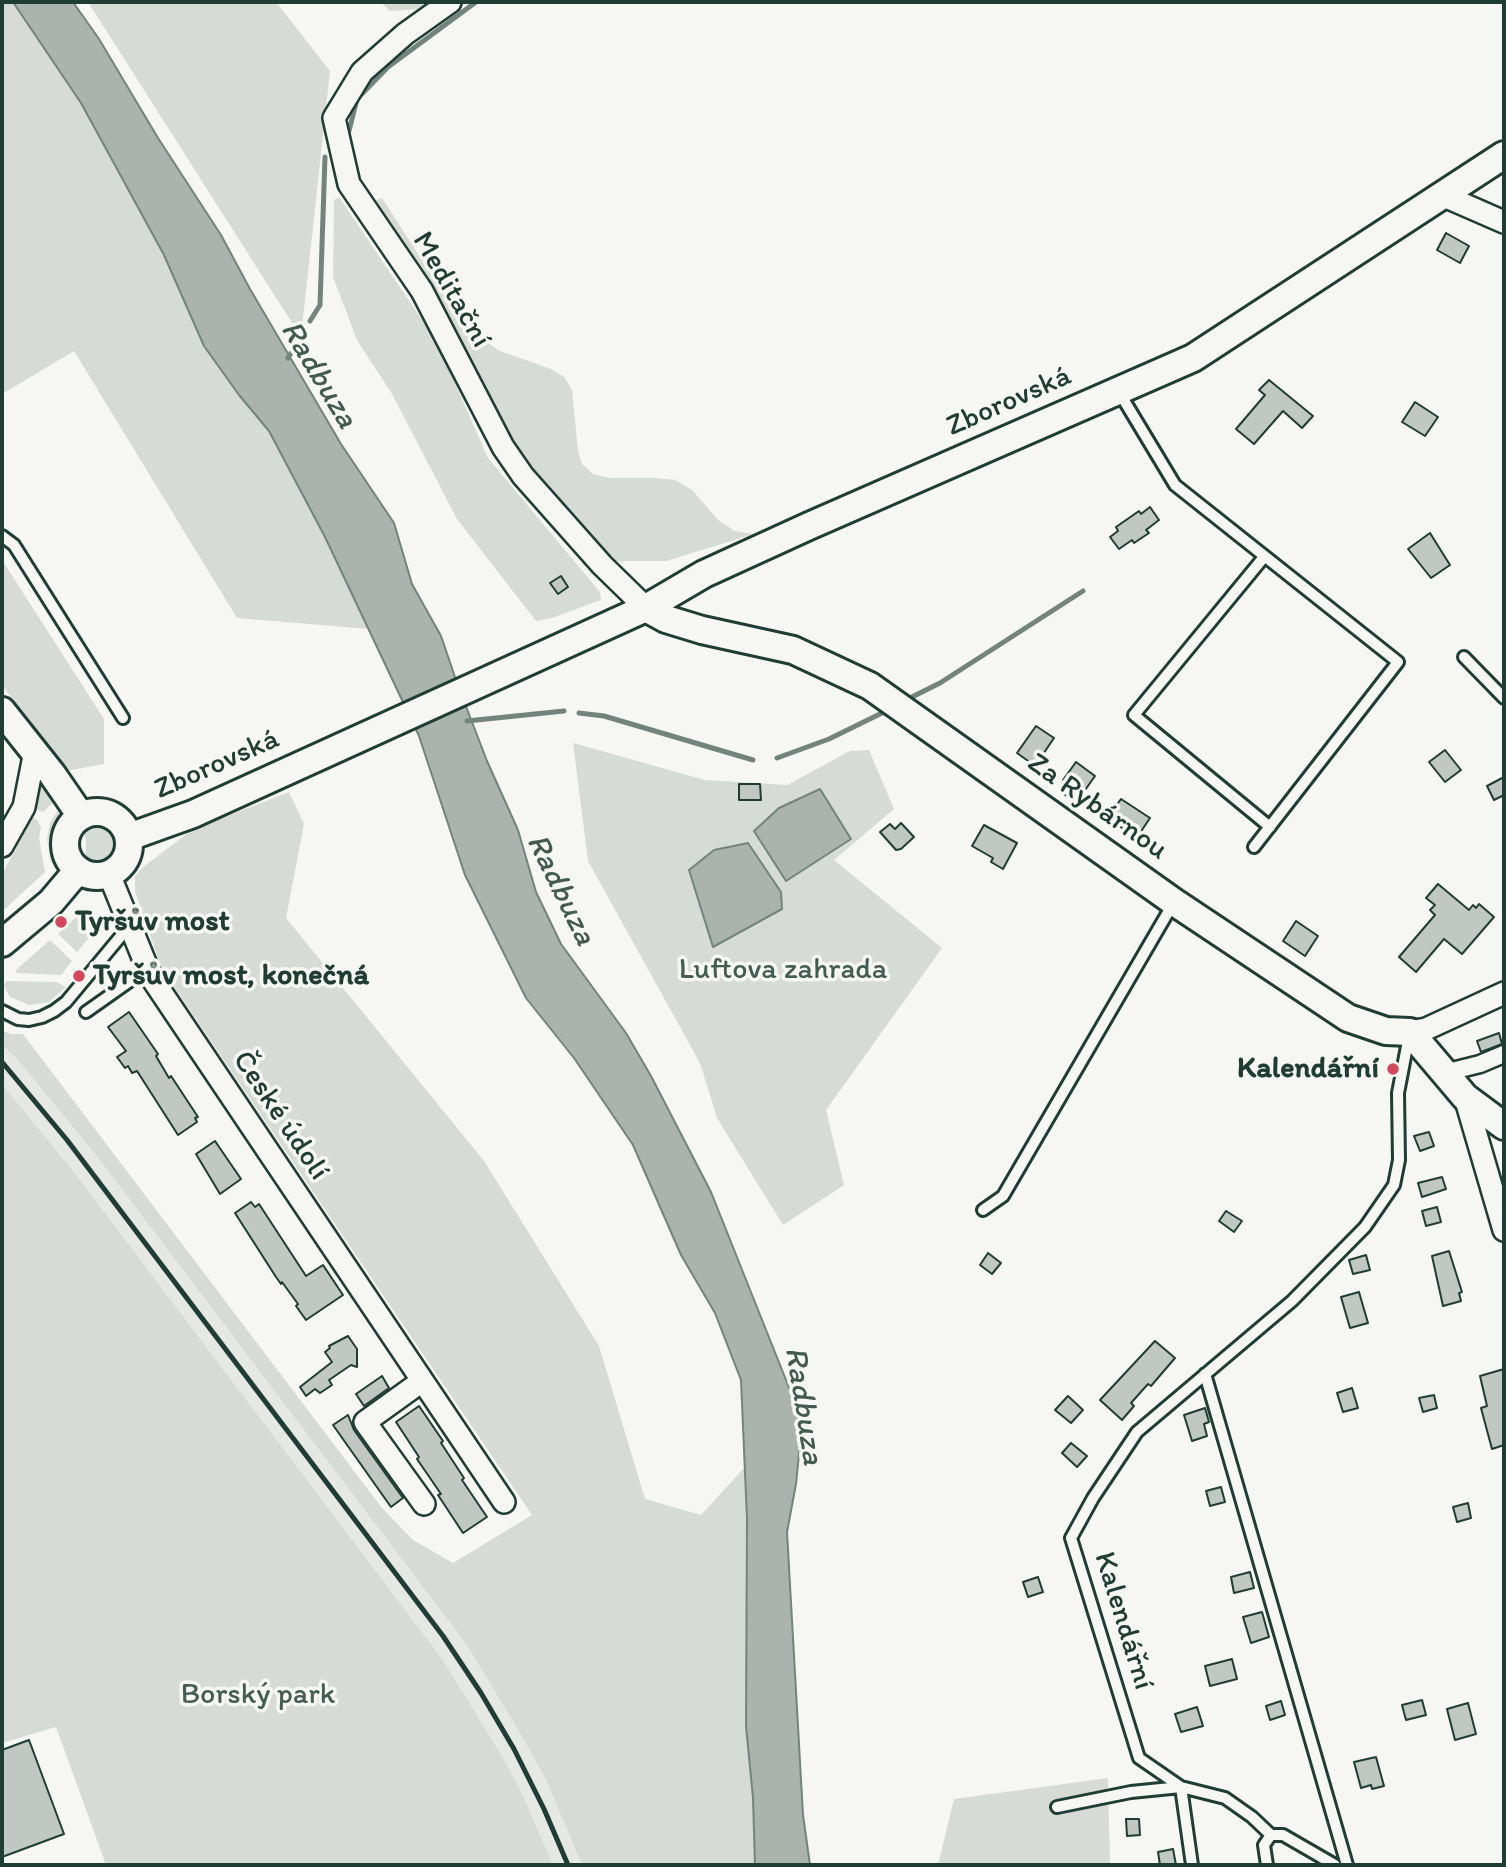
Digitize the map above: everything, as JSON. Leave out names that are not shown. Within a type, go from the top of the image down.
[{"type":"street","name":"Meditační","points":[[450,2],[405,33],[362,72],[334,118],[349,184],[422,291],[503,447],[523,476],[602,565],[646,608]]},
{"type":"street","name":"Zborovská","points":[[81,816],[97,811],[112,815],[124,826],[129,837],[193,814],[646,608],[704,574],[739,558],[1193,358],[1504,155]]},
{"type":"street","points":[[1442,195],[1504,222]]},
{"type":"street","name":"Za Rybárnou","points":[[646,608],[666,619],[702,630],[793,650],[870,686],[1174,902],[1348,1018],[1386,1031],[1410,1032],[1426,1029],[1504,993]]},
{"type":"street","points":[[2,711],[35,751],[81,816],[69,827],[65,842],[68,858],[78,870],[93,876],[109,874],[119,868],[126,859],[129,837]]},
{"type":"street","points":[[2,846],[24,807],[35,751]]},
{"type":"street","points":[[2,943],[51,902],[78,870]]},
{"type":"street","name":"České údolí","points":[[109,874],[151,977],[505,1502]]},
{"type":"street","points":[[1410,1032],[1465,1097],[1504,1126]]},
{"type":"street","points":[[1444,1073],[1480,1064],[1504,1054]]},
{"type":"street","points":[[1465,1097],[1504,1230]]},
{"type":"street","points":[[422,1381],[365,1422],[424,1504]]},
{"type":"lane","points":[[1118,390],[1175,485],[1398,662],[1254,847]]},
{"type":"lane","points":[[2,536],[14,545],[123,718]]},
{"type":"lane","points":[[1264,557],[1134,715],[1270,827]]},
{"type":"lane","points":[[1464,657],[1504,698]]},
{"type":"lane","points":[[983,1210],[1003,1196],[1174,902]]},
{"type":"lane","points":[[2,1011],[18,1019],[29,1020],[54,1011],[66,1002],[130,925]]},
{"type":"lane","points":[[86,1012],[147,969]]},
{"type":"lane","name":"Kalendářní","points":[[1181,1787],[1139,1758],[1071,1538],[1093,1498],[1137,1432],[1292,1301],[1365,1227],[1394,1185],[1399,1160],[1398,1093],[1410,1032]]},
{"type":"lane","points":[[1205,1374],[1347,1865]]},
{"type":"lane","points":[[1057,1807],[1130,1792],[1181,1787],[1225,1798],[1252,1817],[1271,1835],[1283,1835],[1335,1865]]},
{"type":"lane","points":[[1181,1787],[1192,1865]]},
{"type":"lane","points":[[1267,1865],[1264,1845],[1271,1835]]},
{"type":"shaded area","points":[[13,2],[73,2],[99,39],[158,138],[221,235],[341,444],[394,523],[412,584],[441,636],[487,761],[518,830],[536,892],[561,944],[626,1033],[711,1192],[790,1390],[801,1434],[796,1484],[787,1532],[803,1815],[810,1865],[755,1865],[753,1798],[746,1726],[747,1519],[741,1380],[715,1313],[681,1255],[633,1145],[574,1058],[526,998],[465,875],[419,736],[325,537],[269,431],[204,346],[164,255],[81,103]]},
{"type":"shaded area","points":[[820,789],[851,839],[786,881],[754,831],[779,808]]},
{"type":"shaded area","points":[[748,843],[781,892],[782,909],[713,947],[689,870],[714,850]]},
{"type":"shaded area","points":[[2,1045],[17,1059],[96,1155],[466,1644],[547,1782],[582,1865],[553,1865],[502,1756],[443,1660],[74,1172],[2,1084]]},
{"type":"green space","points":[[2,2],[13,2],[81,103],[164,255],[204,346],[269,431],[325,537],[369,629],[237,618],[74,351],[2,394]]},
{"type":"green space","points":[[88,2],[276,2],[330,71],[301,337]]},
{"type":"green space","points":[[381,2],[433,2],[423,9],[390,11]]},
{"type":"green space","points":[[339,197],[437,342],[488,458],[600,592],[601,600],[536,621],[457,519],[392,394],[357,340],[333,277],[334,200]]},
{"type":"green space","points":[[382,198],[451,305],[477,336],[500,351],[551,369],[564,377],[572,390],[578,451],[582,464],[593,474],[609,478],[675,480],[692,490],[718,520],[735,531],[754,534],[666,561],[616,561],[583,539],[495,424],[370,203]]},
{"type":"green space","points":[[2,560],[104,719],[104,764],[66,771],[2,685]]},
{"type":"green space","name":"Luftova zahrada","points":[[573,743],[705,780],[787,785],[850,751],[869,750],[894,809],[834,860],[942,948],[826,1110],[844,1185],[783,1225],[717,1118],[700,1063],[588,861]]},
{"type":"green space","points":[[46,785],[55,801],[43,812],[32,807],[37,786]]},
{"type":"green space","points":[[289,792],[304,824],[286,918],[484,1161],[599,1346],[645,1499],[701,1515],[745,1467],[748,1636],[746,1726],[753,1798],[755,1865],[582,1865],[547,1782],[466,1644],[96,1155],[17,1059],[2,1045],[2,1030],[11,1034],[23,1034],[382,1508],[413,1540],[453,1563],[532,1515],[162,969],[135,891],[135,876],[143,867],[192,830]]},
{"type":"green space","points":[[58,810],[60,819],[56,842],[56,869],[51,861],[47,839],[50,823]]},
{"type":"green space","points":[[29,815],[37,820],[41,827],[39,838],[45,872],[5,909],[2,906],[2,874],[28,827],[24,823]]},
{"type":"green space","points":[[89,824],[106,826],[115,838],[114,854],[105,864],[94,865],[86,860],[83,830]]},
{"type":"green space","points":[[82,912],[95,931],[77,952],[58,934]]},
{"type":"green space","points":[[50,940],[72,961],[61,975],[16,973],[16,970]]},
{"type":"green space","points":[[6,981],[56,982],[66,987],[49,1002],[29,1005],[10,997],[4,986]]},
{"type":"green space","name":"Borský park","points":[[2,1084],[74,1172],[443,1660],[502,1756],[553,1865],[106,1865],[56,1727],[2,1743]]},
{"type":"green space","points":[[1108,1778],[1110,1865],[938,1865],[954,1799]]},
{"type":"building","points":[[1446,233],[1469,246],[1460,263],[1437,250]]},
{"type":"building","points":[[1269,380],[1313,416],[1302,428],[1283,411],[1254,444],[1236,429],[1265,395],[1259,390]]},
{"type":"building","points":[[1415,402],[1438,417],[1425,436],[1402,422]]},
{"type":"building","points":[[1150,507],[1159,520],[1146,530],[1149,533],[1119,549],[1110,537],[1118,531],[1116,527],[1139,511],[1141,514]]},
{"type":"building","points":[[1430,533],[1450,565],[1431,578],[1408,549]]},
{"type":"building","points":[[561,576],[568,587],[558,594],[550,583]]},
{"type":"building","points":[[1036,726],[1054,738],[1035,766],[1017,753]]},
{"type":"building","points":[[1445,750],[1461,770],[1445,782],[1429,762]]},
{"type":"building","points":[[1076,762],[1095,776],[1076,803],[1064,794],[1071,785],[1063,780]]},
{"type":"building","points":[[1504,777],[1504,795],[1494,800],[1487,786]]},
{"type":"building","points":[[739,784],[760,784],[761,800],[739,800]]},
{"type":"building","points":[[1121,799],[1150,818],[1136,839],[1108,817]]},
{"type":"building","points":[[901,823],[914,837],[901,849],[896,850],[880,832],[890,824],[895,829]]},
{"type":"building","points":[[984,825],[1017,843],[1003,869],[991,862],[993,858],[972,846]]},
{"type":"building","points":[[1438,884],[1469,910],[1473,905],[1476,908],[1479,904],[1494,917],[1462,954],[1444,939],[1416,972],[1399,957],[1435,915],[1430,910],[1435,905],[1426,898]]},
{"type":"building","points":[[1296,921],[1318,936],[1305,956],[1283,941]]},
{"type":"building","points":[[129,1012],[158,1054],[156,1056],[169,1078],[171,1076],[198,1117],[195,1118],[197,1122],[178,1135],[137,1071],[132,1073],[117,1057],[126,1051],[108,1027]]},
{"type":"building","points":[[1499,1033],[1502,1044],[1481,1052],[1477,1041]]},
{"type":"building","points":[[1429,1132],[1434,1146],[1420,1151],[1414,1136]]},
{"type":"building","points":[[215,1141],[241,1179],[220,1194],[196,1154]]},
{"type":"building","points":[[1442,1177],[1446,1189],[1422,1197],[1418,1183]]},
{"type":"building","points":[[251,1202],[255,1207],[259,1204],[306,1276],[323,1265],[343,1295],[306,1320],[296,1306],[298,1304],[276,1277],[235,1213]]},
{"type":"building","points":[[1437,1207],[1441,1222],[1426,1226],[1422,1211]]},
{"type":"building","points":[[1226,1211],[1242,1221],[1234,1232],[1219,1221]]},
{"type":"building","points":[[1449,1251],[1462,1292],[1459,1293],[1461,1301],[1443,1306],[1432,1256]]},
{"type":"building","points":[[988,1253],[1001,1263],[992,1274],[980,1265]]},
{"type":"building","points":[[1366,1255],[1370,1270],[1353,1274],[1349,1260]]},
{"type":"building","points":[[1359,1292],[1368,1323],[1350,1328],[1341,1297]]},
{"type":"building","points":[[348,1336],[357,1349],[357,1367],[351,1365],[329,1380],[332,1385],[320,1393],[315,1389],[306,1396],[300,1387],[332,1362],[325,1352],[329,1346]]},
{"type":"building","points":[[1155,1341],[1175,1358],[1151,1386],[1148,1384],[1131,1403],[1134,1406],[1122,1420],[1100,1400]]},
{"type":"building","points":[[1504,1369],[1504,1445],[1492,1449],[1481,1408],[1487,1406],[1480,1376]]},
{"type":"building","points":[[382,1376],[389,1388],[364,1406],[356,1394]]},
{"type":"building","points":[[1352,1388],[1358,1408],[1343,1412],[1337,1393]]},
{"type":"building","points":[[1434,1395],[1437,1408],[1423,1412],[1419,1398]]},
{"type":"building","points":[[1068,1396],[1083,1410],[1071,1423],[1055,1410]]},
{"type":"building","points":[[419,1406],[443,1441],[441,1443],[464,1478],[462,1480],[487,1517],[463,1533],[396,1422]]},
{"type":"building","points":[[1205,1408],[1209,1422],[1204,1424],[1207,1436],[1192,1441],[1184,1415]]},
{"type":"building","points":[[348,1415],[354,1430],[403,1498],[391,1507],[333,1425]]},
{"type":"building","points":[[1071,1443],[1087,1456],[1077,1467],[1062,1453]]},
{"type":"building","points":[[1221,1487],[1225,1502],[1210,1506],[1206,1491]]},
{"type":"building","points":[[1468,1503],[1471,1518],[1457,1522],[1453,1507]]},
{"type":"building","points":[[1250,1572],[1254,1588],[1234,1593],[1231,1577]]},
{"type":"building","points":[[1038,1577],[1043,1592],[1028,1597],[1023,1582]]},
{"type":"building","points":[[1262,1612],[1269,1637],[1251,1643],[1243,1617]]},
{"type":"building","points":[[1232,1659],[1237,1679],[1210,1686],[1205,1666]]},
{"type":"building","points":[[1422,1700],[1426,1715],[1406,1720],[1402,1705]]},
{"type":"building","points":[[1281,1701],[1285,1715],[1270,1720],[1266,1706]]},
{"type":"building","points":[[1468,1703],[1476,1734],[1455,1740],[1447,1709]]},
{"type":"building","points":[[1197,1707],[1203,1726],[1181,1732],[1175,1714]]},
{"type":"building","points":[[29,1740],[64,1834],[2,1857],[2,1750]]},
{"type":"building","points":[[1376,1757],[1384,1786],[1372,1789],[1371,1785],[1361,1788],[1354,1762]]},
{"type":"building","points":[[1126,1819],[1139,1819],[1140,1835],[1127,1836]]},
{"type":"building","points":[[1173,1849],[1176,1865],[1160,1865],[1158,1852]]},
{"type":"waterway","points":[[349,131],[357,99],[388,67],[476,2]]},
{"type":"waterway","name":"Radbuza","points":[[310,321],[320,305],[325,157]]},
{"type":"waterway","name":"Radbuza","points":[[288,358],[301,337]]},
{"type":"waterway","points":[[910,698],[940,683],[1083,591]]},
{"type":"waterway","points":[[467,721],[564,711]]},
{"type":"waterway","points":[[777,758],[829,739],[884,712]]},
{"type":"waterway","points":[[579,713],[604,716],[753,760]]},
{"type":"railway","points":[[2,1062],[67,1140],[443,1636],[514,1749],[568,1865]]},
{"type":"place","name":"Tyršův most","points":[[61,922]]},
{"type":"place","name":"Tyršův most, konečná","points":[[79,976]]},
{"type":"place","name":"Kalendářní","points":[[1393,1069]]}]
